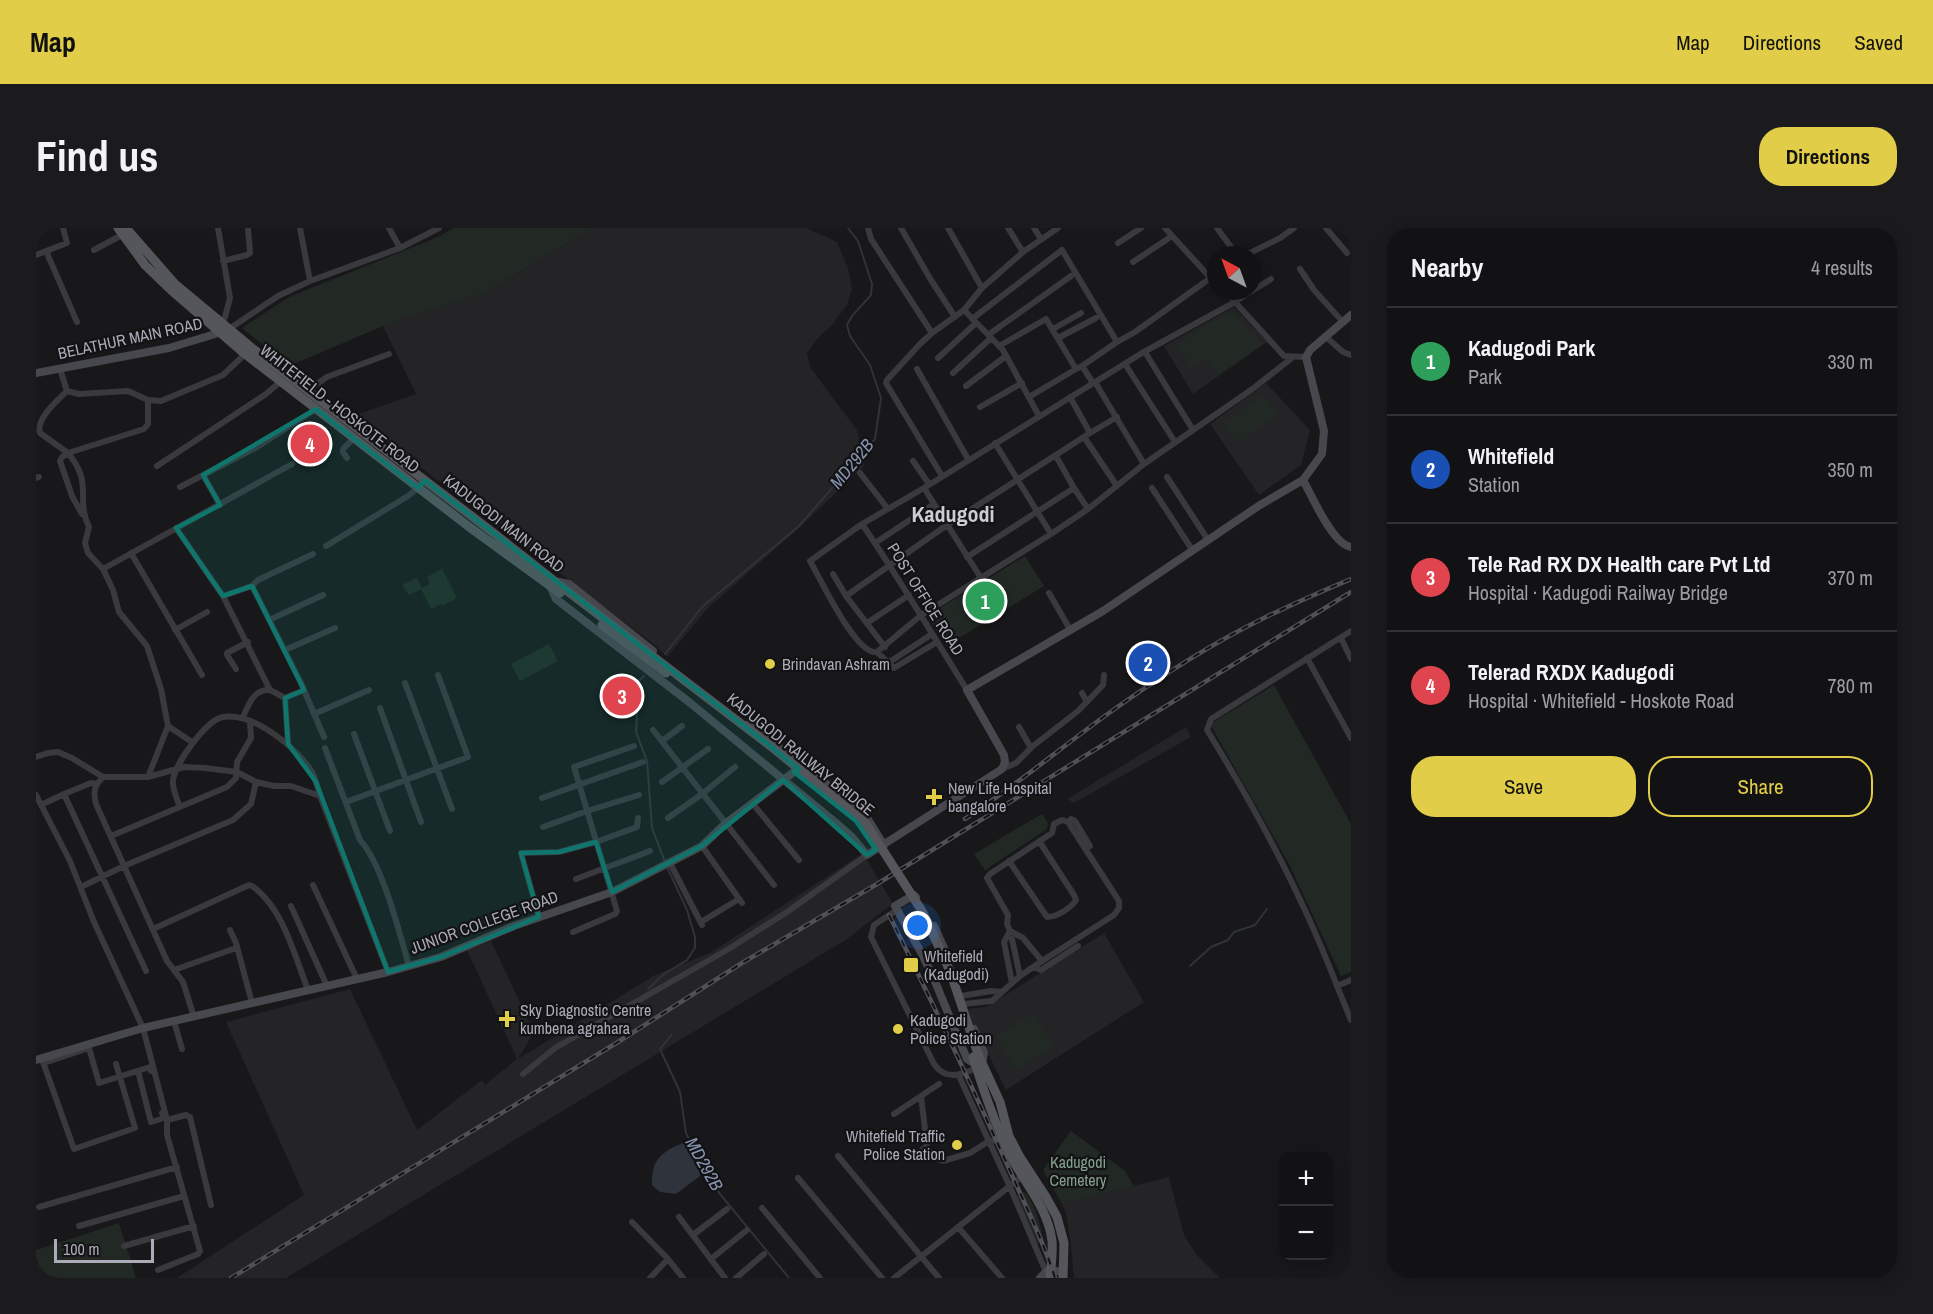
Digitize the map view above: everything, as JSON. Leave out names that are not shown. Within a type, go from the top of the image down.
[{"type":"main road","name":"KADUGODI MAIN ROAD","points":[[122,230],[174,284],[224,328],[425,480],[561,590]]},
{"type":"main road","name":"WHITEFIELD - HOSKOTE ROAD","points":[[224,328],[245,354],[280,382],[418,488],[552,583]]},
{"type":"main road","name":"KADUGODI RAILWAY BRIDGE","points":[[561,590],[765,742],[866,824],[921,911],[936,940],[950,971],[977,1062]]},
{"type":"main road","points":[[977,1062],[1003,1140],[1025,1174],[1046,1197],[1057,1217],[1064,1244],[1063,1275]]},
{"type":"main road","points":[[977,1062],[1000,1102],[1009,1136],[1050,1231],[1052,1253],[1047,1274]]},
{"type":"street","points":[[36,255],[67,243],[63,228]]},
{"type":"street","points":[[218,228],[230,298],[224,328]]},
{"type":"street","points":[[223,261],[250,253],[248,228]]},
{"type":"street","points":[[300,228],[310,281]]},
{"type":"street","points":[[389,228],[400,248]]},
{"type":"street","points":[[224,328],[278,296],[310,281],[400,248],[439,228]]},
{"type":"street","points":[[868,228],[871,239],[932,333]]},
{"type":"street","points":[[901,228],[955,317]]},
{"type":"street","points":[[948,228],[982,288]]},
{"type":"street","points":[[1008,228],[1023,252]]},
{"type":"street","points":[[1034,228],[1041,239]]},
{"type":"street","points":[[942,476],[886,383],[887,380],[932,333],[964,310],[982,288],[1049,230],[1058,228]]},
{"type":"street","points":[[1118,243],[1142,228]]},
{"type":"street","points":[[1165,228],[1207,270]]},
{"type":"street","points":[[1217,228],[1230,246]]},
{"type":"street","points":[[1261,248],[1294,228]]},
{"type":"street","points":[[1326,228],[1349,252],[1351,262]]},
{"type":"street","points":[[94,250],[122,230]]},
{"type":"street","points":[[1133,262],[1172,236]]},
{"type":"street","points":[[938,358],[974,321],[1062,250],[1117,342]]},
{"type":"street","points":[[46,251],[77,322]]},
{"type":"street","points":[[1300,269],[1314,290],[1342,321]]},
{"type":"street","points":[[953,373],[989,336],[1071,276]]},
{"type":"street","points":[[1261,285],[1271,279]]},
{"type":"street","points":[[1029,397],[1135,332],[1207,280]]},
{"type":"street","points":[[1238,300],[1145,352],[968,459],[862,524],[810,561],[838,615],[862,646],[870,652],[877,652],[885,647],[920,616],[1088,509],[1144,464],[1251,390],[1292,357]]},
{"type":"street","points":[[1235,302],[1284,356],[1306,357]]},
{"type":"street","points":[[964,310],[999,346],[1040,416]]},
{"type":"street","points":[[1053,329],[1082,313]]},
{"type":"street","points":[[1002,769],[1005,762],[1004,755],[967,690],[1071,631],[1260,505],[1303,480],[1322,454],[1324,431],[1306,357],[1325,336],[1351,315]]},
{"type":"street","points":[[1058,338],[1096,318]]},
{"type":"street","points":[[999,346],[1046,319],[1079,368],[1094,383],[1117,417],[1144,464]]},
{"type":"street","name":"BELATHUR MAIN ROAD","points":[[36,373],[169,348],[224,328]]},
{"type":"street","points":[[1325,336],[1343,352],[1351,355]]},
{"type":"street","points":[[1145,352],[1192,430]]},
{"type":"street","points":[[67,391],[79,394],[128,391],[148,400],[161,401],[223,375],[245,354]]},
{"type":"street","points":[[308,391],[327,377],[389,354]]},
{"type":"street","points":[[966,386],[1006,356]]},
{"type":"street","points":[[1125,364],[1175,442]]},
{"type":"street","points":[[60,369],[67,391]]},
{"type":"street","points":[[917,369],[968,459]]},
{"type":"street","points":[[157,466],[266,394],[280,382]]},
{"type":"street","points":[[980,407],[1022,383]]},
{"type":"street","points":[[67,391],[41,420],[38,429],[40,433],[68,453],[76,463],[82,476],[83,516]]},
{"type":"street","points":[[1070,398],[1087,435],[1117,486]]},
{"type":"street","points":[[148,400],[147,424],[144,429],[68,453],[60,461],[72,496],[89,527],[85,543],[88,553],[103,569],[113,590],[119,612],[147,646],[162,688],[168,726],[148,777]]},
{"type":"street","points":[[180,488],[257,447],[316,409]]},
{"type":"street","points":[[846,596],[947,525],[1117,417]]},
{"type":"street","points":[[347,458],[343,449],[354,438]]},
{"type":"street","points":[[995,443],[1051,534]]},
{"type":"street","points":[[1056,456],[1088,509]]},
{"type":"street","points":[[913,461],[934,504],[981,578]]},
{"type":"street","points":[[103,569],[292,464]]},
{"type":"street","points":[[860,473],[888,509]]},
{"type":"street","points":[[203,475],[220,505]]},
{"type":"street","points":[[1167,477],[1208,540]]},
{"type":"street","points":[[326,546],[418,488],[425,480]]},
{"type":"street","points":[[1303,480],[1334,535],[1343,546],[1351,547]]},
{"type":"street","points":[[967,557],[1074,488]]},
{"type":"street","points":[[1152,488],[1193,551]]},
{"type":"street","points":[[875,543],[934,504]]},
{"type":"street","name":"POST OFFICE ROAD","points":[[862,524],[967,690]]},
{"type":"street","points":[[177,528],[223,596],[270,690],[285,698]]},
{"type":"street","points":[[131,553],[202,675]]},
{"type":"street","points":[[223,596],[252,586],[258,580],[312,554]]},
{"type":"street","points":[[833,574],[846,596],[885,647]]},
{"type":"street","points":[[867,855],[852,837],[672,688],[556,599],[552,583],[569,584],[864,813],[884,845]]},
{"type":"street","points":[[252,586],[285,650],[324,737]]},
{"type":"street","points":[[1049,593],[1071,631]]},
{"type":"street","points":[[269,620],[323,595]]},
{"type":"street","points":[[867,623],[909,595]]},
{"type":"street","points":[[175,630],[207,612]]},
{"type":"street","points":[[285,650],[335,628]]},
{"type":"street","points":[[1351,631],[1211,719],[1207,730],[1233,772],[1281,860],[1305,909],[1351,1020]]},
{"type":"street","points":[[888,663],[932,634]]},
{"type":"street","points":[[1341,638],[1351,659]]},
{"type":"street","points":[[236,669],[227,653],[248,642]]},
{"type":"street","points":[[877,652],[894,668],[937,642]]},
{"type":"street","points":[[1307,658],[1351,738]]},
{"type":"street","points":[[346,802],[468,757],[438,675]]},
{"type":"street","points":[[523,1074],[555,1048],[641,1001],[737,944],[787,912],[867,855],[1002,769],[1016,763],[1087,702],[1103,685],[1104,675]]},
{"type":"street","points":[[405,683],[452,809]]},
{"type":"street","points":[[243,717],[250,700],[270,690]]},
{"type":"street","points":[[285,698],[304,690]]},
{"type":"street","points":[[314,714],[369,690]]},
{"type":"street","points":[[1082,693],[1087,702]]},
{"type":"street","points":[[285,698],[288,744]]},
{"type":"street","points":[[380,708],[421,822]]},
{"type":"street","points":[[180,807],[173,780],[177,769],[192,742],[222,717],[243,717],[265,728],[288,744],[307,765],[316,782],[388,972]]},
{"type":"street","points":[[111,836],[227,787],[234,774],[239,756],[251,738],[250,722]]},
{"type":"street","points":[[168,726],[192,742]]},
{"type":"street","points":[[662,741],[682,726]]},
{"type":"street","points":[[1019,727],[1031,748]]},
{"type":"street","points":[[653,730],[774,885]]},
{"type":"street","points":[[354,734],[390,831]]},
{"type":"street","points":[[573,932],[615,915],[617,906],[574,767],[634,746]]},
{"type":"street","points":[[325,748],[360,840],[369,850],[392,910],[409,966]]},
{"type":"street","points":[[662,782],[708,749]]},
{"type":"street","points":[[36,757],[58,752],[103,777],[148,777],[177,769],[205,768],[274,786],[291,786],[320,796]]},
{"type":"street","points":[[542,798],[643,762]]},
{"type":"street","name":"JUNIOR COLLEGE ROAD","points":[[41,1061],[143,1028],[388,972],[441,957],[514,926],[612,892],[702,846],[725,824],[803,765]]},
{"type":"street","points":[[668,818],[735,767]]},
{"type":"street","points":[[103,777],[97,784],[93,795],[96,804],[167,961],[183,982],[194,1017]]},
{"type":"street","points":[[81,887],[124,866],[233,820],[251,804],[256,782]]},
{"type":"street","points":[[41,805],[91,783],[97,784]]},
{"type":"street","points":[[64,794],[146,971]]},
{"type":"street","points":[[36,795],[70,861],[94,922],[143,1028],[167,1120],[167,1135],[200,1253],[158,1270]]},
{"type":"street","points":[[543,827],[639,795]]},
{"type":"street","points":[[753,804],[799,860]]},
{"type":"street","points":[[539,917],[521,853],[559,852],[596,842],[637,827],[638,818]]},
{"type":"street","points":[[1068,822],[1071,819],[1075,821],[1090,846]]},
{"type":"street","points":[[962,1000],[992,1001],[1020,976],[1114,915],[1119,901],[1068,822],[1062,820],[1052,826],[1052,832],[987,878],[1008,915],[1007,924],[1010,931],[1023,938],[1042,961]]},
{"type":"street","points":[[1009,861],[1047,917],[1072,905],[1076,900],[1074,895],[1040,841]]},
{"type":"street","points":[[670,863],[702,924],[740,901],[702,846]]},
{"type":"street","points":[[576,879],[650,851]]},
{"type":"street","points":[[153,929],[249,885],[252,886],[279,918],[308,990]]},
{"type":"street","points":[[313,885],[357,979]]},
{"type":"street","points":[[897,910],[874,925],[871,937],[936,1067],[945,1074],[959,1076],[977,1062],[984,1053],[942,943],[922,904],[914,895],[895,906],[934,979],[967,1059],[977,1062]]},
{"type":"street","points":[[291,906],[327,986]]},
{"type":"street","points":[[230,930],[236,943],[252,1003]]},
{"type":"street","points":[[1010,931],[1004,942],[1012,982]]},
{"type":"street","points":[[1012,939],[1020,976]]},
{"type":"street","points":[[1033,967],[1041,970],[1078,946]]},
{"type":"street","points":[[174,970],[236,948]]},
{"type":"street","points":[[1336,986],[1351,980]]},
{"type":"street","points":[[962,1000],[991,991],[1002,992]]},
{"type":"street","points":[[174,1021],[182,1049]]},
{"type":"street","points":[[61,1056],[89,1048],[99,1083],[150,1067],[164,1118],[151,1122],[138,1071]]},
{"type":"street","points":[[41,1061],[74,1149],[135,1128],[116,1064]]},
{"type":"street","points":[[959,1076],[1010,1186],[1047,1274],[1063,1275]]},
{"type":"street","points":[[894,1114],[939,1084]]},
{"type":"street","points":[[921,1096],[927,1146],[933,1158],[943,1161],[970,1153],[989,1141],[1003,1140]]},
{"type":"street","points":[[167,1120],[186,1115],[190,1117],[211,1205]]},
{"type":"street","points":[[912,1158],[927,1146]]},
{"type":"street","points":[[838,1156],[939,1278]]},
{"type":"street","points":[[39,1208],[177,1167]]},
{"type":"street","points":[[894,1278],[1025,1174]]},
{"type":"street","points":[[798,1178],[882,1278]]},
{"type":"street","points":[[80,1226],[184,1196]]},
{"type":"street","points":[[762,1208],[820,1278]]},
{"type":"street","points":[[693,1235],[727,1209]]},
{"type":"street","points":[[679,1217],[725,1278]]},
{"type":"street","points":[[632,1222],[683,1278]]},
{"type":"street","points":[[124,1246],[194,1226]]},
{"type":"street","points":[[958,1227],[1002,1278]]},
{"type":"street","points":[[711,1259],[747,1230]]},
{"type":"street","points":[[736,1278],[764,1254]]},
{"type":"street","points":[[650,1278],[668,1259]]},
{"type":"highlighted area","points":[[316,409],[418,488],[425,480],[773,748],[799,769],[794,772],[856,821],[876,850],[867,855],[783,780],[702,846],[612,892],[596,842],[559,852],[521,853],[539,917],[441,957],[388,972],[316,782],[288,744],[285,698],[304,690],[252,586],[223,596],[176,528],[220,505],[203,475]]},
{"type":"shaded area","points":[[592,228],[807,228],[837,242],[848,268],[852,289],[847,305],[807,353],[810,367],[857,430],[865,465],[798,529],[708,608],[667,657],[656,646],[353,416],[416,394],[383,326],[485,293]]},
{"type":"shaded area","points":[[1234,307],[1267,342],[1193,394],[1164,346]]},
{"type":"shaded area","points":[[1266,383],[1310,430],[1301,465],[1259,495],[1210,424]]},
{"type":"shaded area","points":[[1186,727],[1191,737],[1074,803],[1067,799]]},
{"type":"shaded area","points":[[863,853],[893,904],[844,941],[286,1278],[177,1278],[304,1195],[226,1022],[350,989],[417,1130],[482,1080],[485,1085],[517,1059],[467,950],[491,941],[534,1032],[518,1059],[655,975],[710,953]]},
{"type":"shaded area","points":[[1104,933],[1144,1002],[1006,1090],[966,1009],[986,1007]]},
{"type":"shaded area","points":[[683,1143],[696,1157],[700,1176],[676,1194],[660,1192],[652,1185],[653,1169],[663,1154]]},
{"type":"shaded area","points":[[1169,1177],[1184,1235],[1196,1254],[1220,1278],[1074,1278],[1066,1213],[1062,1204]]},
{"type":"green space","points":[[454,228],[592,228],[485,293],[383,326],[289,366],[242,328],[289,297],[438,237]]},
{"type":"green space","points":[[1232,311],[1262,344],[1218,375],[1207,359],[1191,368],[1176,343]]},
{"type":"green space","points":[[1263,394],[1278,414],[1238,444],[1223,424]]},
{"type":"green space","points":[[1025,556],[1044,586],[946,646],[927,616]]},
{"type":"green space","points":[[442,569],[457,598],[442,606],[441,604],[431,609],[421,589],[409,595],[402,585],[417,578],[422,588],[430,584],[427,577]]},
{"type":"green space","points":[[549,644],[558,661],[520,681],[511,664]]},
{"type":"green space","points":[[1274,685],[1351,824],[1351,972],[1341,976],[1289,864],[1210,724]]},
{"type":"green space","points":[[1042,814],[1048,823],[1047,829],[985,870],[974,854]]},
{"type":"green space","points":[[1033,1013],[1054,1047],[1016,1070],[995,1036]]},
{"type":"green space","name":"Kadugodi Cemetery","points":[[1071,1131],[1125,1171],[1134,1186],[1062,1204],[1043,1170]]},
{"type":"green space","points":[[1024,1192],[1035,1208],[1044,1241],[1036,1244],[1016,1196]]},
{"type":"green space","points":[[119,1223],[136,1278],[36,1278],[36,1250]]},
{"type":"waterway","name":"MD292B","points":[[665,654],[702,607],[799,526],[875,439],[881,398],[870,365],[850,336],[847,325],[871,295],[872,284],[858,241],[848,228]]},
{"type":"waterway","name":"MD292B","points":[[644,676],[633,686],[637,713],[636,732],[647,761],[652,828],[665,862]]},
{"type":"waterway","name":"MD292B","points":[[648,989],[664,974],[687,960],[695,948],[695,937],[687,910],[667,867]]},
{"type":"waterway","points":[[1190,966],[1211,947],[1228,940],[1234,932],[1255,925],[1267,909]]},
{"type":"waterway","name":"MD292B","points":[[672,1034],[660,1049],[680,1092],[686,1133],[716,1189],[789,1278]]},
{"type":"railway","points":[[965,819],[1116,708],[1186,661],[1260,620],[1351,579]]},
{"type":"railway","points":[[231,1278],[1351,592]]},
{"type":"railway","points":[[889,915],[993,1133],[1039,1235],[1055,1278]]},
{"type":"place","name":"Telerad RXDX Kadugodi","points":[[310,444]]},
{"type":"place","name":"Kadugodi Park","points":[[985,601]]},
{"type":"place","name":"Whitefield","points":[[1148,663]]},
{"type":"place","name":"Brindavan Ashram","points":[[770,664]]},
{"type":"place","name":"Tele Rad RX DX Health care Pvt Ltd","points":[[622,696]]},
{"type":"place","name":"New Life Hospital bangalore","points":[[934,797]]},
{"type":"place","name":"Whitefield (Kadugodi)","points":[[911,965]]},
{"type":"place","name":"Sky Diagnostic Centre kumbena agrahara","points":[[507,1019]]},
{"type":"place","name":"Kadugodi Police Station","points":[[898,1029]]},
{"type":"place","name":"Whitefield Traffic Police Station","points":[[957,1145]]},
{"type":"district","name":"Kadugodi","points":[[953,514]]}]
